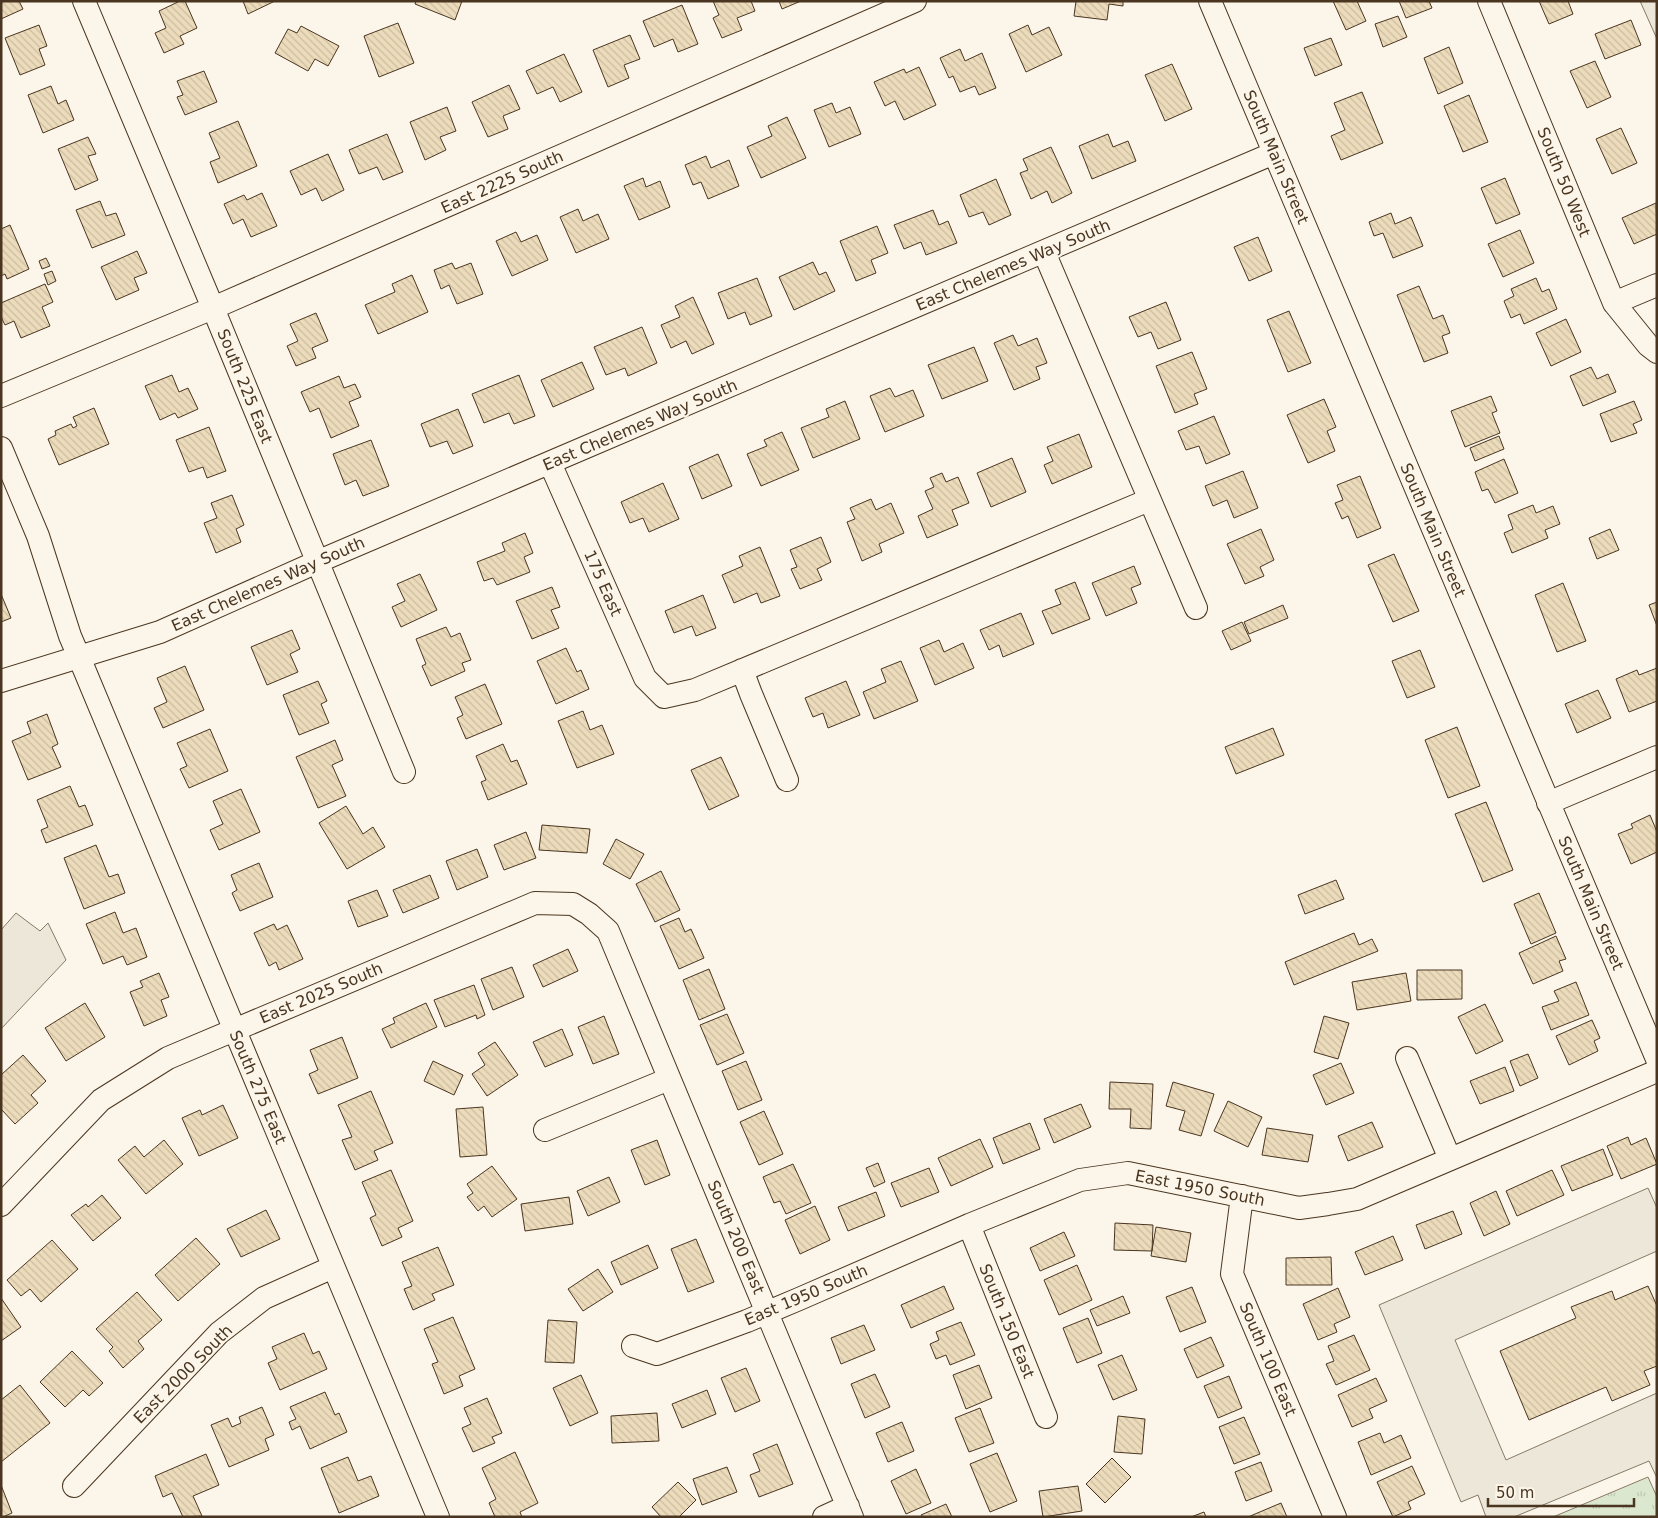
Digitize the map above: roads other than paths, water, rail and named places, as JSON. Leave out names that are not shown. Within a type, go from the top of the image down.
[{"type":"street","name":"South 225 East","points":[[84,1],[404,772]]},
{"type":"street","name":"East 2225 South","points":[[1,396],[213,308],[916,1]]},
{"type":"street","name":"South 50 West","points":[[1489,1],[1614,303],[1657,352]]},
{"type":"street","name":"South Main Street","points":[[1217,4],[1274,153],[1657,1059]]},
{"type":"street","name":"East Chelemes Way South","points":[[1,681],[160,632],[317,562],[1274,153]]},
{"type":"street","points":[[1044,252],[1196,608]]},
{"type":"street","points":[[1614,303],[1657,285]]},
{"type":"street","name":"South 275 East","points":[[1,448],[38,536],[78,657],[438,1517]]},
{"type":"street","name":"175 East","points":[[550,463],[644,678],[664,697],[695,690],[742,670]]},
{"type":"street","points":[[787,780],[742,670],[1149,500]]},
{"type":"street","points":[[1548,803],[1657,757]]},
{"type":"street","name":"East 2025 South","points":[[1,1204],[101,1100],[168,1058],[536,903],[573,904]]},
{"type":"street","name":"South 200 East","points":[[573,904],[589,914],[608,931],[850,1511],[824,1517]]},
{"type":"street","points":[[1407,1058],[1450,1159]]},
{"type":"street","name":"East 1950 South","points":[[633,1346],[657,1354],[768,1313],[969,1225],[1080,1180],[1128,1173],[1299,1208],[1357,1199],[1657,1071]]},
{"type":"street","points":[[545,1130],[669,1079]]},
{"type":"street","name":"South 100 East","points":[[1242,1196],[1232,1274],[1335,1517]]},
{"type":"street","name":"South 150 East","points":[[969,1225],[1046,1417]]},
{"type":"street","name":"East 2000 South","points":[[74,1486],[219,1333],[264,1298],[333,1266]]}]
